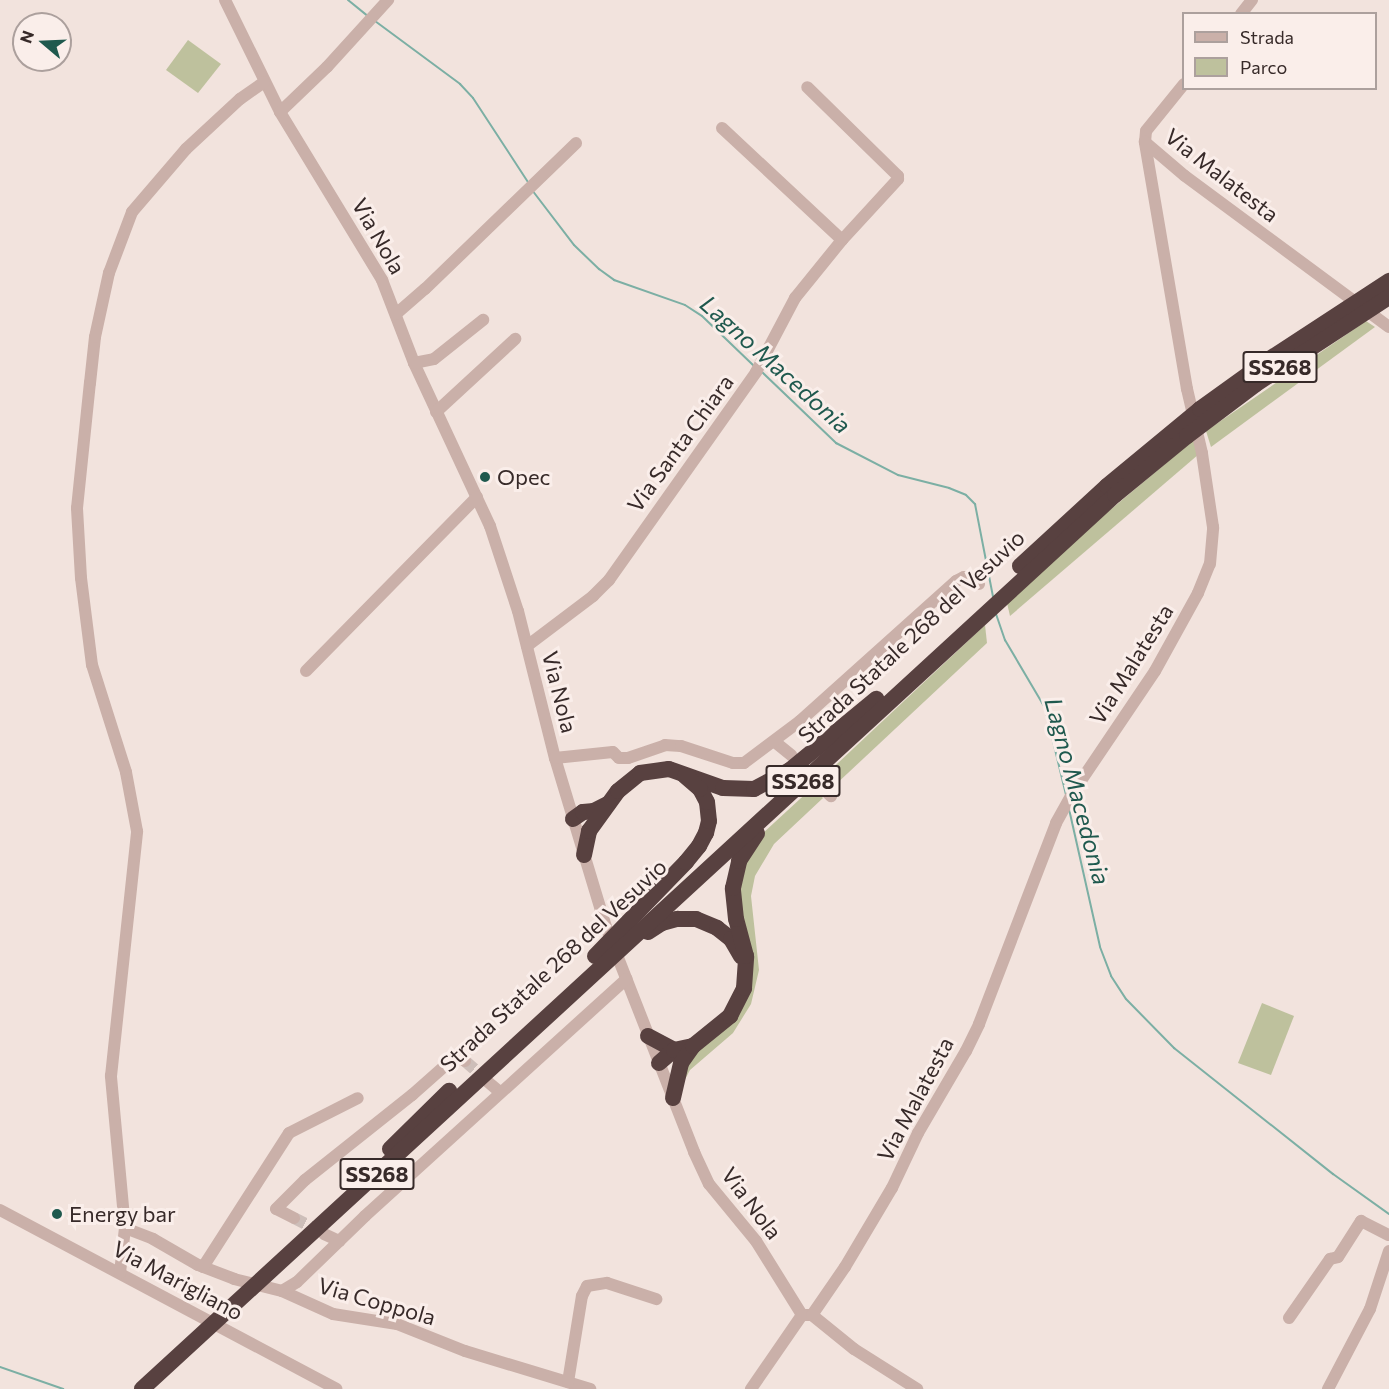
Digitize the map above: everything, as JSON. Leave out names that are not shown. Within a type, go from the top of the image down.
[{"type":"highway","name":"Strada Statale 268 del Vesuvio","points":[[625,939],[876,699],[1115,495],[1185,429],[1276,370],[1354,311],[1378,299],[1389,281]]},
{"type":"highway","name":"Strada Statale 268 del Vesuvio","points":[[625,939],[817,776],[978,613]]},
{"type":"highway","name":"SS268","points":[[584,855],[586,839],[582,820],[608,804],[630,780],[640,773],[658,768],[680,771],[723,788],[754,789],[790,770],[876,699]]},
{"type":"highway","name":"SS268","points":[[600,965],[625,939],[693,854],[706,833],[709,821],[707,802],[700,789],[680,771]]},
{"type":"highway","name":"SS268","points":[[660,1065],[693,1046],[729,1016],[739,1002],[744,982],[746,956],[733,901],[739,861],[748,843],[817,776]]},
{"type":"highway","points":[[568,802],[582,820]]},
{"type":"highway","name":"SS268","points":[[625,939],[662,923],[678,919],[696,919],[717,928],[731,939],[744,963]]},
{"type":"highway","name":"Strada Statale 268 del Vesuvio","points":[[142,1389],[264,1276],[317,1234],[600,965]]},
{"type":"highway","name":"Strada Statale 268 del Vesuvio","points":[[317,1234],[431,1107],[600,965]]},
{"type":"highway","points":[[648,1036],[677,1057],[673,1098]]},
{"type":"street","name":"Via Nola","points":[[225,0],[280,112],[367,252],[396,314],[414,363],[477,497],[512,588],[568,802]]},
{"type":"street","points":[[280,112],[327,67],[388,0]]},
{"type":"street","points":[[1243,12],[1252,0]]},
{"type":"street","points":[[120,1273],[125,1227],[111,1076],[136,865],[137,831],[126,772],[92,665],[80,569],[77,508],[91,371],[109,273],[132,212],[186,149],[240,99],[264,82]]},
{"type":"street","name":"Via Malatesta","points":[[807,1315],[874,1220],[918,1133],[966,1050],[1056,823],[1072,794],[1155,671],[1198,593],[1210,564],[1213,527],[1204,464],[1187,389],[1145,142],[1146,130],[1182,86]]},
{"type":"street","name":"Via Santa Chiara","points":[[527,646],[578,608],[609,580],[756,372],[795,298],[842,240],[891,190],[898,176],[807,87]]},
{"type":"street","points":[[722,128],[842,240]]},
{"type":"street","name":"Via Malatesta","points":[[1145,142],[1185,176],[1389,327]]},
{"type":"street","points":[[396,314],[425,289],[576,143]]},
{"type":"street","points":[[414,363],[434,359],[483,320]]},
{"type":"street","points":[[436,412],[515,339]]},
{"type":"street","points":[[306,671],[477,497]]},
{"type":"street","points":[[555,758],[613,752],[619,758],[627,758],[665,745],[681,746],[733,763],[744,763],[774,742],[956,581],[964,577],[972,578],[979,584]]},
{"type":"street","points":[[774,742],[791,755]]},
{"type":"street","points":[[817,776],[831,796]]},
{"type":"street","name":"Via Nola","points":[[584,855],[606,927],[709,1184],[756,1241],[807,1315],[854,1349],[917,1389]]},
{"type":"street","points":[[282,1291],[297,1282],[500,1092],[626,979]]},
{"type":"street","points":[[294,1218],[276,1209],[305,1180],[404,1102],[457,1055],[465,1061]]},
{"type":"street","points":[[488,1082],[500,1092]]},
{"type":"street","points":[[203,1267],[289,1133],[358,1098]]},
{"type":"street","name":"Via Marigliano","points":[[0,1210],[336,1389]]},
{"type":"street","points":[[1289,1318],[1330,1259],[1338,1257],[1362,1221],[1389,1235]]},
{"type":"street","name":"Via Coppola","points":[[125,1227],[153,1239],[203,1267],[234,1279],[282,1291],[333,1314],[397,1324],[465,1351],[590,1389]]},
{"type":"street","points":[[317,1234],[339,1241]]},
{"type":"street","points":[[1328,1389],[1370,1309],[1389,1251]]},
{"type":"street","points":[[568,1382],[582,1296],[586,1286],[607,1283],[656,1299]]},
{"type":"street","points":[[751,1389],[807,1315]]},
{"type":"green space","points":[[188,40],[221,64],[198,93],[166,70]]},
{"type":"green space","points":[[1366,321],[1375,327],[1211,447],[1206,431]]},
{"type":"green space","points":[[1196,438],[1199,454],[1010,616],[1007,603],[1103,516]]},
{"type":"green space","points":[[985,625],[987,643],[833,787],[822,778]]},
{"type":"green space","points":[[813,787],[823,798],[774,844],[755,876],[751,896],[759,970],[751,1004],[733,1033],[690,1070],[681,1087],[686,1063],[741,1011],[738,880],[762,834]]},
{"type":"green space","points":[[1262,1003],[1294,1016],[1271,1075],[1238,1063]]},
{"type":"waterway","name":"Lagno Macedonia","points":[[348,0],[368,16]]},
{"type":"waterway","name":"Lagno Macedonia","points":[[375,21],[460,84],[473,98],[528,182]]},
{"type":"waterway","name":"Lagno Macedonia","points":[[532,190],[574,245],[599,269],[614,280],[685,305],[702,316],[755,367]]},
{"type":"waterway","name":"Lagno Macedonia","points":[[762,372],[836,443],[898,475],[949,488],[966,495],[975,504],[993,597]]},
{"type":"waterway","name":"Lagno Macedonia","points":[[996,614],[1005,640],[1045,708],[1066,795]]},
{"type":"waterway","name":"Lagno Macedonia","points":[[1069,809],[1100,947],[1111,976],[1126,999],[1174,1048],[1333,1174],[1389,1214]]},
{"type":"waterway","points":[[0,1367],[63,1389]]},
{"type":"tunnel","points":[[465,1061],[488,1081]]},
{"type":"tunnel","points":[[294,1218],[321,1232]]},
{"type":"place","name":"Opec","points":[[485,477]]},
{"type":"place","name":"Energy bar","points":[[57,1214]]}]
